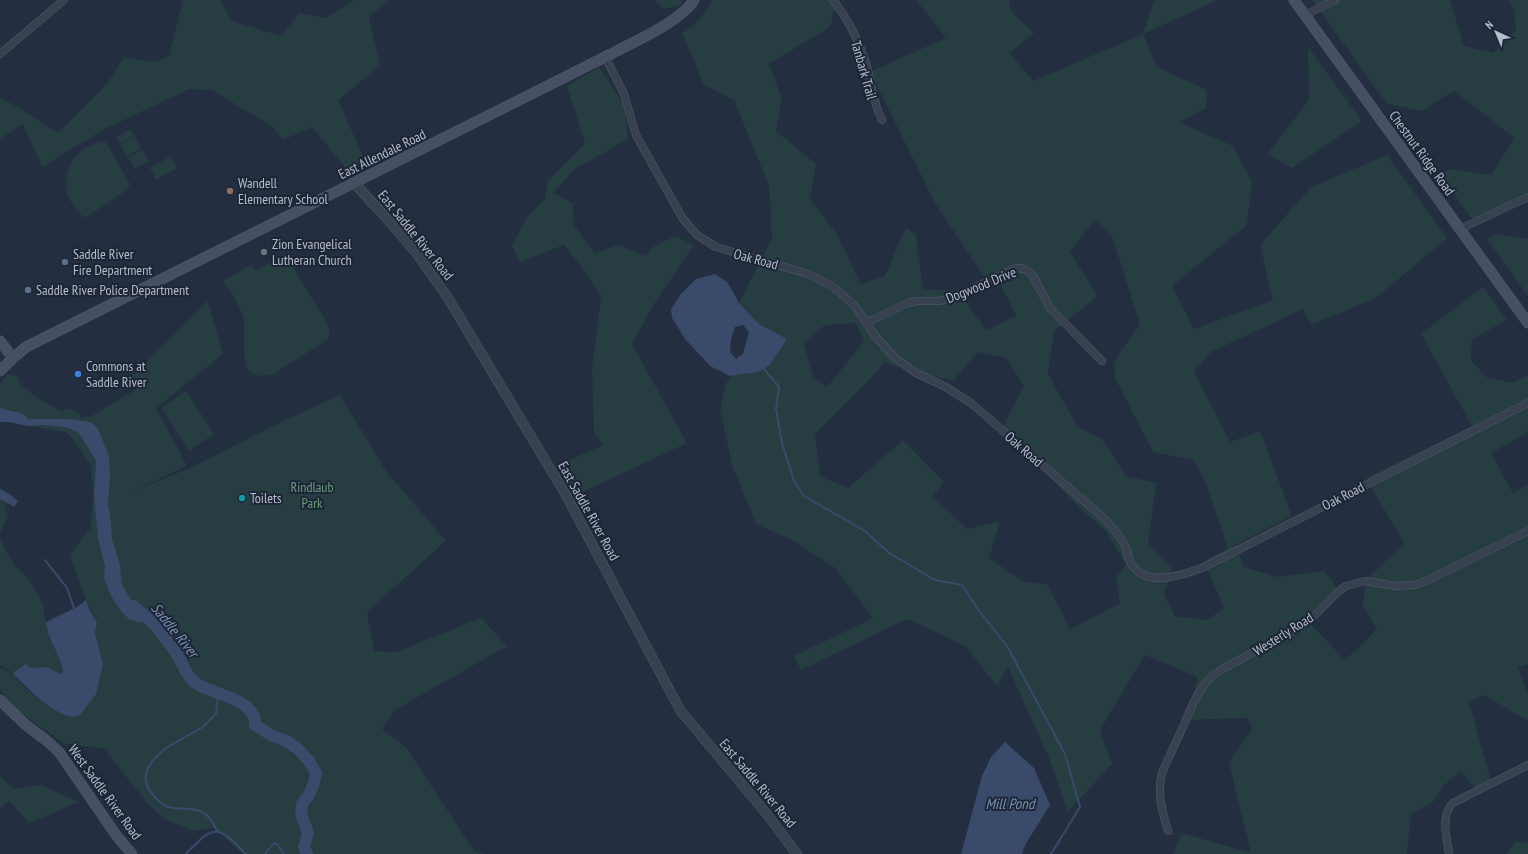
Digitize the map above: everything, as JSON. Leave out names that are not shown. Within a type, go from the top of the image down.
[{"type":"main road","name":"East Allendale Road","points":[[0,372],[26,347],[604,57],[675,20],[694,0]]},
{"type":"main road","name":"Chestnut Ridge Road","points":[[1294,0],[1528,323]]},
{"type":"main road","points":[[0,341],[13,358]]},
{"type":"main road","name":"West Saddle River Road","points":[[0,700],[27,726],[59,752],[116,835],[132,854]]},
{"type":"street","points":[[0,54],[64,0]]},
{"type":"street","name":"Tanbark Trail","points":[[833,0],[846,20],[861,49],[866,64],[875,106],[882,120]]},
{"type":"street","points":[[1305,15],[1335,0]]},
{"type":"street","name":"Oak Road","points":[[604,57],[624,94],[636,135],[683,219],[690,228],[707,242],[716,247],[808,274],[821,279],[844,295],[868,322],[876,337],[895,358],[916,373],[944,386],[970,403],[1106,520],[1123,541],[1132,566],[1142,575],[1154,578],[1182,575],[1204,567],[1528,402]]},
{"type":"street","name":"East Saddle River Road","points":[[354,183],[418,255],[448,298],[566,496],[680,710],[766,813],[797,854]]},
{"type":"street","points":[[1460,229],[1528,197]]},
{"type":"street","name":"Dogwood Drive","points":[[868,322],[908,303],[918,301],[939,301],[955,297],[1011,270],[1020,268],[1025,269],[1033,276],[1050,308],[1102,361]]},
{"type":"street","name":"Westerly Road","points":[[1168,831],[1160,801],[1162,773],[1196,697],[1212,676],[1298,628],[1311,619],[1346,586],[1364,582],[1400,586],[1415,585],[1528,531]]},
{"type":"street","points":[[1449,854],[1445,821],[1446,813],[1453,803],[1528,765]]},
{"type":"green space","points":[[183,0],[220,0],[232,21],[281,36],[299,13],[325,18],[354,0],[389,0],[369,17],[380,66],[338,100],[365,161],[347,170],[312,127],[283,140],[273,127],[212,90],[189,89],[103,130],[42,167],[23,124],[0,139],[0,98],[18,107],[58,133],[107,84],[124,57],[155,62],[169,56]]},
{"type":"green space","points":[[655,0],[682,0],[679,6],[663,9]]},
{"type":"green space","points":[[712,0],[833,0],[836,4],[830,27],[769,64],[782,99],[776,131],[816,164],[810,199],[836,233],[861,284],[885,276],[906,227],[916,235],[923,289],[958,291],[986,330],[1016,316],[995,273],[985,278],[935,203],[870,72],[946,38],[916,0],[1009,0],[1011,11],[1034,33],[1010,53],[1033,81],[1143,34],[1157,67],[1207,90],[1206,108],[1179,122],[1233,146],[1252,182],[1247,225],[1172,286],[1194,329],[1273,300],[1260,245],[1311,187],[1387,155],[1447,238],[1376,298],[1311,325],[1303,309],[1211,352],[1194,371],[1230,442],[1260,431],[1292,516],[1235,545],[1244,567],[1278,577],[1324,571],[1338,589],[1305,618],[1345,660],[1377,629],[1363,606],[1366,580],[1404,543],[1366,478],[1472,426],[1421,334],[1483,287],[1507,320],[1472,339],[1471,360],[1486,377],[1512,383],[1528,375],[1528,430],[1524,435],[1491,453],[1513,493],[1528,485],[1528,664],[1518,667],[1528,694],[1528,721],[1484,695],[1469,702],[1491,781],[1476,789],[1461,771],[1444,785],[1433,802],[1411,814],[1407,854],[1173,854],[1182,833],[1251,853],[1229,762],[1253,728],[1247,718],[1186,720],[1198,677],[1145,655],[1100,730],[1112,764],[1068,812],[1049,758],[1008,667],[997,686],[965,646],[907,619],[801,670],[794,656],[873,618],[835,568],[792,540],[756,524],[733,468],[720,411],[725,386],[730,376],[759,372],[770,365],[787,339],[759,324],[739,303],[772,238],[769,186],[734,100],[704,85],[682,33],[696,23]],"holes":[[[1095,220],[1112,236],[1140,324],[1114,361],[1116,380],[1153,452],[1193,460],[1204,478],[1228,548],[1204,561],[1224,608],[1207,620],[1175,616],[1164,595],[1172,567],[1148,544],[1156,483],[1126,476],[1103,440],[1077,426],[1048,374],[1054,331],[1098,296],[1070,252]],[[856,323],[864,341],[827,387],[813,377],[804,343],[825,325]],[[978,352],[1006,358],[1024,386],[1002,428],[1082,510],[1106,531],[1126,564],[1116,578],[1120,603],[1070,629],[1047,584],[1024,582],[989,558],[1000,521],[967,529],[933,496],[944,482],[903,440],[848,488],[820,476],[815,434],[884,363],[953,381]]]},
{"type":"green space","points":[[1154,0],[1218,0],[1143,34]]},
{"type":"green space","points":[[1312,0],[1450,0],[1464,46],[1493,53],[1516,30],[1514,9],[1509,0],[1528,0],[1528,194],[1473,220],[1438,173],[1451,169],[1491,175],[1514,138],[1454,91],[1422,111],[1387,104]]},
{"type":"green space","points":[[1308,47],[1362,121],[1292,168],[1267,154],[1309,100]]},
{"type":"green space","points":[[599,67],[625,106],[628,139],[575,169],[553,193],[573,203],[574,225],[595,253],[619,245],[646,256],[653,247],[675,236],[694,245],[654,304],[632,344],[687,443],[575,496],[563,463],[603,445],[594,432],[592,368],[601,296],[587,274],[564,245],[520,262],[512,246],[526,218],[545,199],[548,181],[585,144],[567,86]]},
{"type":"green space","points":[[130,129],[134,135],[120,144],[116,138]]},
{"type":"green space","points":[[134,136],[141,148],[127,157],[120,145]]},
{"type":"green space","points":[[105,141],[130,184],[127,190],[85,218],[75,208],[68,196],[66,184],[67,172],[72,161],[80,152],[91,145]]},
{"type":"green space","points":[[142,149],[149,161],[135,169],[128,158]]},
{"type":"green space","points":[[171,156],[177,168],[156,180],[150,168]]},
{"type":"green space","points":[[1496,234],[1528,239],[1528,296],[1487,239]]},
{"type":"green space","points":[[285,254],[326,321],[330,331],[327,340],[272,375],[260,376],[248,371],[244,357],[243,316],[237,302],[223,281],[251,265],[255,271]]},
{"type":"green space","name":"Rindlaub Park","points":[[208,301],[223,354],[156,408],[187,466],[127,494],[194,466],[285,420],[340,395],[386,471],[446,541],[367,612],[374,651],[396,652],[481,618],[507,646],[395,710],[382,729],[406,747],[474,851],[485,854],[243,854],[213,827],[194,831],[166,820],[148,804],[104,749],[63,743],[16,709],[0,690],[0,668],[13,673],[26,689],[49,706],[65,714],[76,717],[80,715],[103,664],[95,633],[97,622],[86,600],[70,555],[91,527],[93,492],[91,466],[76,443],[66,432],[0,421],[0,384],[7,374],[18,376],[18,381],[34,396],[62,412],[66,408],[78,412],[81,418],[92,416],[135,390],[131,377]]},
{"type":"green space","points":[[186,391],[214,434],[189,451],[161,408]]},
{"type":"green space","points":[[0,499],[5,503],[8,516],[0,533]]},
{"type":"green space","points":[[0,539],[14,565],[26,576],[43,604],[48,633],[62,665],[63,671],[61,674],[47,667],[31,668],[26,664],[13,673],[0,665]]},
{"type":"green space","points":[[0,776],[14,789],[41,785],[79,802],[29,823],[9,801],[0,808]]},
{"type":"green space","points":[[1515,842],[1528,843],[1528,854],[1506,854]]},
{"type":"water","points":[[715,274],[728,283],[739,303],[759,324],[787,339],[770,365],[759,372],[730,376],[710,366],[685,339],[672,318],[671,309],[681,294],[696,279]],"holes":[[[743,325],[749,332],[743,354],[736,359],[730,352],[731,340],[735,327]]]},
{"type":"water","points":[[0,407],[21,413],[29,419],[69,419],[90,422],[97,427],[109,455],[110,477],[108,504],[112,539],[120,565],[122,585],[132,601],[147,614],[141,623],[130,620],[121,611],[111,596],[104,579],[105,567],[98,538],[94,495],[96,461],[79,433],[66,427],[42,425],[28,426],[9,422],[0,422]]},
{"type":"water","points":[[0,489],[18,501],[14,507],[0,499]]},
{"type":"water","points":[[86,600],[90,611],[97,622],[95,633],[103,664],[96,694],[80,715],[73,717],[54,709],[44,702],[25,686],[13,673],[26,664],[31,668],[47,667],[61,674],[63,671],[62,665],[48,633],[46,622],[77,607]]},
{"type":"water","name":"Mill Pond","points":[[1005,742],[1034,768],[1050,805],[1025,845],[1022,854],[961,854],[982,776],[991,757]]},
{"type":"waterway","points":[[764,369],[779,387],[776,409],[782,443],[794,481],[804,496],[865,531],[889,553],[935,580],[962,585],[979,611],[1007,646],[1065,754],[1080,807],[1051,854]]},
{"type":"waterway","points":[[45,560],[67,588],[74,608]]},
{"type":"waterway","name":"Saddle River","points":[[134,606],[162,633],[178,657],[188,676],[194,682],[241,703],[249,709],[254,716],[255,725],[271,735],[288,742],[298,749],[309,761],[316,773],[309,795],[302,804],[301,814],[308,833],[304,847],[307,854]]},
{"type":"waterway","points":[[217,831],[213,823],[202,812],[171,808],[159,802],[149,790],[146,781],[147,772],[151,763],[158,755],[166,748],[203,727],[216,714],[218,693]]},
{"type":"waterway","points":[[186,854],[204,836],[211,832],[217,832],[229,837],[246,854]]},
{"type":"waterway","points":[[265,854],[272,845],[276,843],[284,854]]},
{"type":"place","name":"Wandell Elementary School","points":[[230,191]]},
{"type":"place","name":"Zion Evangelical Lutheran Church","points":[[264,252]]},
{"type":"place","name":"Saddle River Fire Department","points":[[65,262]]},
{"type":"place","name":"Saddle River Police Department","points":[[28,290]]},
{"type":"place","name":"Commons at Saddle River","points":[[78,374]]},
{"type":"place","name":"Toilets","points":[[242,498]]}]
